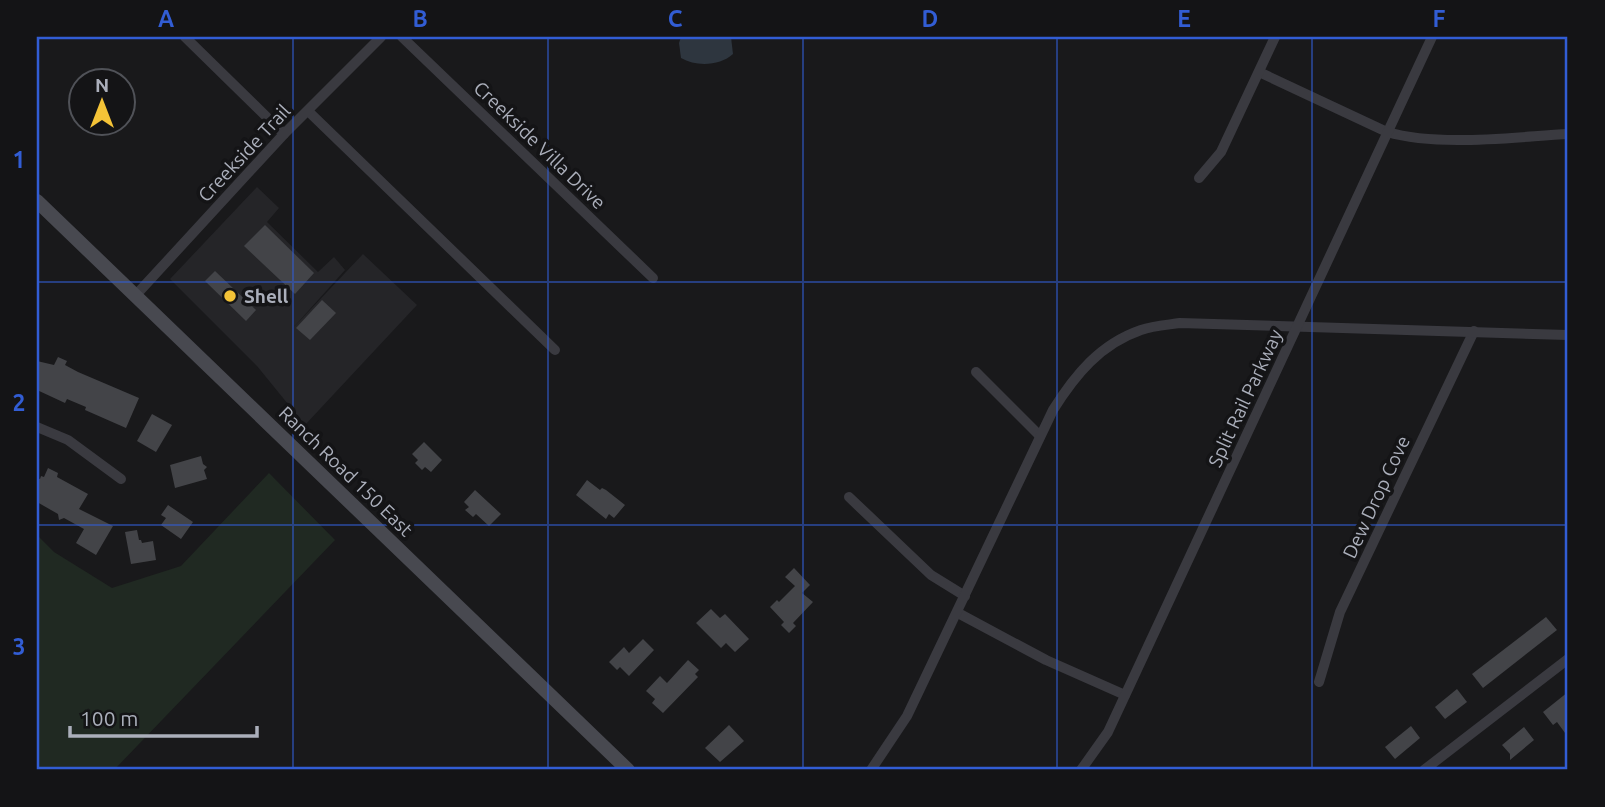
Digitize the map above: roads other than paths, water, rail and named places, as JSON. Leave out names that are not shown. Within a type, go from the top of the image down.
[{"type":"main road","name":"Ranch Road 150 East","points":[[37,201],[628,770]]},
{"type":"street","points":[[185,37],[284,134]]},
{"type":"street","name":"Creekside Trail","points":[[135,296],[284,134],[381,37]]},
{"type":"street","name":"Creekside Villa Drive","points":[[402,37],[653,278]]},
{"type":"street","points":[[1199,178],[1221,152],[1275,37]]},
{"type":"street","name":"Split Rail Parkway","points":[[1081,770],[1108,732],[1432,37]]},
{"type":"street","points":[[1259,72],[1387,132],[1409,138],[1436,140],[1568,134]]},
{"type":"street","points":[[308,111],[555,350]]},
{"type":"street","points":[[871,770],[907,716],[1040,436],[1070,383],[1091,359],[1115,342],[1142,330],[1180,323],[1568,335]]},
{"type":"street","name":"Dew Drop Cove","points":[[1319,682],[1340,612],[1474,331]]},
{"type":"street","points":[[976,372],[1040,436]]},
{"type":"street","points":[[37,427],[68,440],[121,479]]},
{"type":"street","points":[[849,497],[930,575],[965,596]]},
{"type":"street","points":[[958,613],[1046,660],[1125,695]]},
{"type":"street","points":[[1424,770],[1568,659]]},
{"type":"place","name":"Shell","points":[[230,296]]}]
